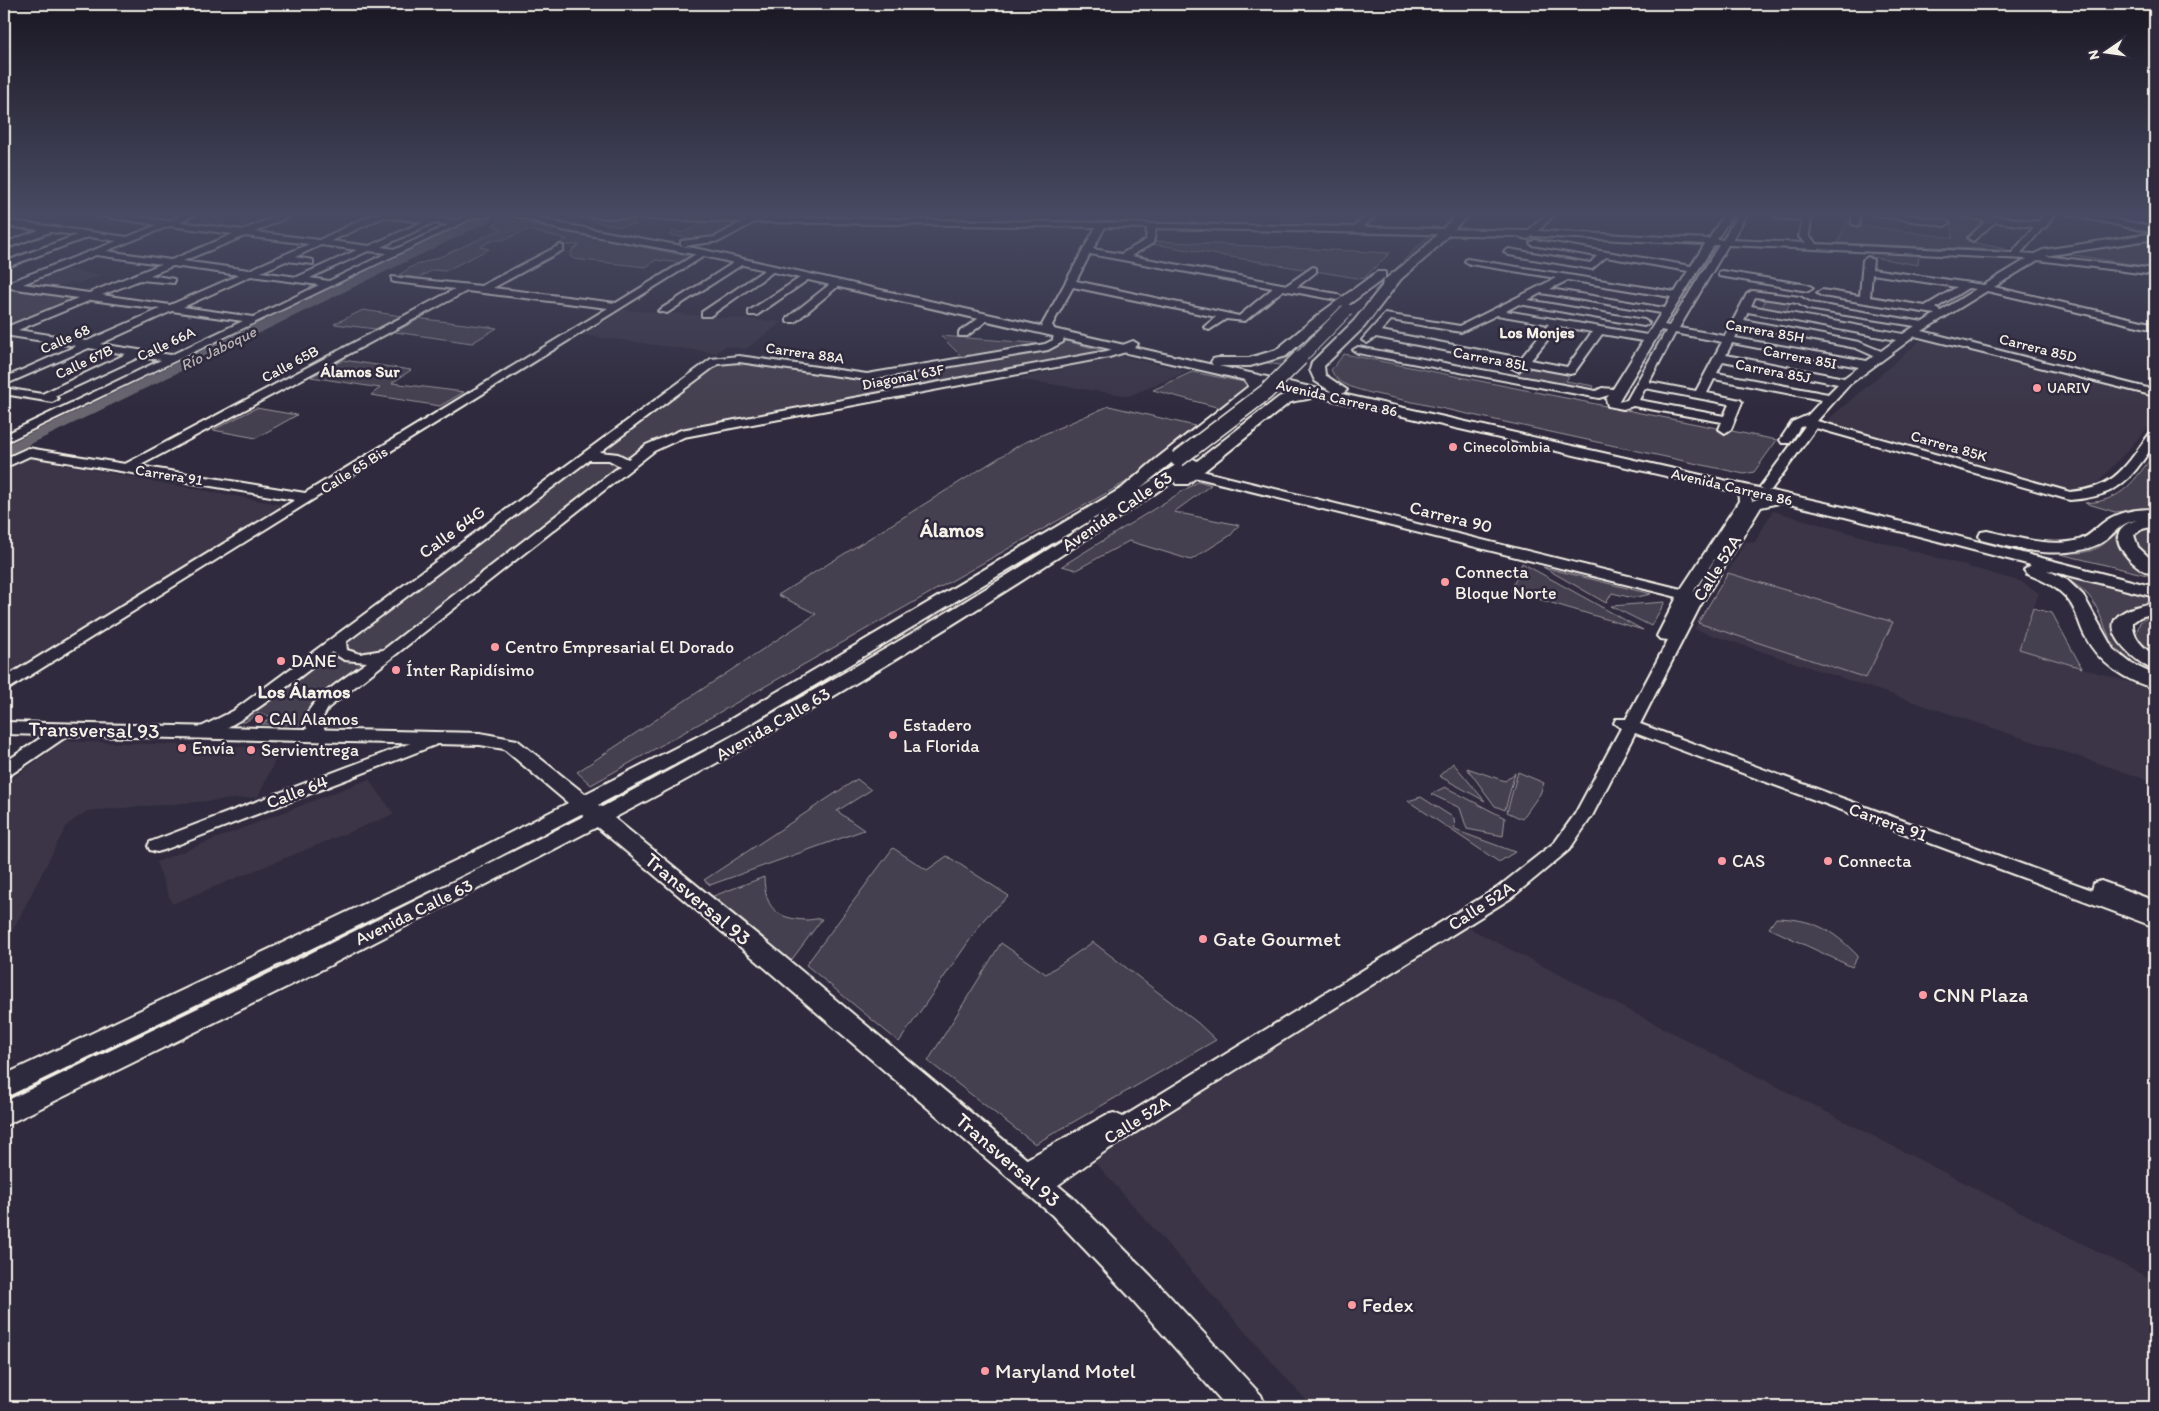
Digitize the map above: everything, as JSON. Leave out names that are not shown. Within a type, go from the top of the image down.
[{"type":"main road","name":"Avenida Carrera 86","points":[[821,280],[984,317],[1218,362],[1926,524],[2155,584]]},
{"type":"main road","name":"Avenida Carrera 86","points":[[834,280],[1052,330]]},
{"type":"main road","points":[[1218,362],[1250,362],[1281,353],[1326,315],[1376,280]]},
{"type":"main road","name":"Avenida Calle 63","points":[[4,1087],[468,863],[592,811],[742,743],[860,674],[1101,525],[1187,465],[1276,395],[1379,280]]},
{"type":"main road","name":"Avenida Calle 63","points":[[1351,311],[1392,280]]},
{"type":"main road","points":[[1340,390],[1320,376],[1317,372],[1317,365],[1359,324],[1371,306],[1394,280]]},
{"type":"main road","name":"Avenida Carrera 86","points":[[1129,346],[1251,378],[1783,498],[2155,592]]},
{"type":"main road","points":[[1128,491],[1161,462],[1254,390],[1256,386],[1251,378]]},
{"type":"main road","points":[[1187,465],[1288,397],[1321,394]]},
{"type":"main road","name":"Avenida Calle 63","points":[[4,1115],[432,904],[756,714],[1128,491],[1187,465]]},
{"type":"main road","points":[[1926,524],[2006,540],[2058,547],[2083,544],[2095,540],[2112,523],[2121,518],[2155,514]]},
{"type":"main road","points":[[1883,522],[2027,567],[2051,578],[2077,598],[2096,639],[2107,654],[2126,668],[2155,682]]},
{"type":"main road","points":[[2155,522],[2136,525],[2128,530],[2125,536],[2127,548],[2140,561],[2155,570]]},
{"type":"main road","points":[[2155,608],[2134,613],[2124,620],[2123,624],[2125,636],[2131,644],[2155,664]]},
{"type":"main road","points":[[860,674],[855,670],[857,665],[890,644],[912,620]]},
{"type":"main road","name":"Transversal 93","points":[[4,728],[437,738],[492,740],[510,744],[1032,1179],[1099,1243],[1249,1407]]},
{"type":"street","points":[[7,286],[23,280]]},
{"type":"street","points":[[4,332],[132,280]]},
{"type":"street","points":[[162,280],[171,281]]},
{"type":"street","name":"Calle 68","points":[[4,382],[237,280]]},
{"type":"street","points":[[298,280],[330,284]]},
{"type":"street","name":"Calle 66A","points":[[4,439],[339,280]]},
{"type":"street","points":[[403,280],[619,306]]},
{"type":"street","points":[[484,289],[501,280]]},
{"type":"street","name":"Calle 65 Bis","points":[[4,686],[661,280]]},
{"type":"street","points":[[663,311],[713,280]]},
{"type":"street","points":[[706,314],[756,280]]},
{"type":"street","points":[[753,313],[800,280]]},
{"type":"street","points":[[1052,330],[1072,280]]},
{"type":"street","points":[[1241,280],[1336,297]]},
{"type":"street","points":[[1070,283],[1241,319],[1298,280]]},
{"type":"street","points":[[1374,333],[1389,316],[1461,329],[1561,280]]},
{"type":"street","points":[[1583,280],[1677,295]]},
{"type":"street","points":[[1625,287],[1631,280]]},
{"type":"street","points":[[1686,280],[1616,393],[1611,402],[1612,404],[1623,406],[1632,402],[1703,280]]},
{"type":"street","points":[[1758,280],[1808,288]]},
{"type":"street","points":[[1865,300],[1867,280]]},
{"type":"street","points":[[1932,280],[1987,288],[2155,327]]},
{"type":"street","points":[[1766,487],[1810,429],[1811,421],[1846,382],[1909,335],[2000,280]]},
{"type":"street","points":[[790,320],[837,284]]},
{"type":"street","points":[[1928,309],[1966,285]]},
{"type":"street","points":[[7,286],[255,320]]},
{"type":"street","name":"Calle 65B","points":[[127,468],[442,304],[467,287]]},
{"type":"street","points":[[1541,290],[1666,311]]},
{"type":"street","points":[[1700,395],[1753,293],[1800,300],[1805,305],[1925,325]]},
{"type":"street","points":[[1822,293],[1928,309],[1943,314]]},
{"type":"street","points":[[1518,301],[1644,322]]},
{"type":"street","points":[[1799,318],[1805,305]]},
{"type":"street","points":[[1744,308],[1884,334],[1909,335]]},
{"type":"street","points":[[1496,312],[1649,339]]},
{"type":"street","points":[[1209,327],[1225,315]]},
{"type":"street","points":[[964,334],[984,317]]},
{"type":"street","points":[[1737,322],[1866,348],[1882,355]]},
{"type":"street","points":[[1507,382],[1556,323]]},
{"type":"street","name":"Carrera 85H","points":[[1656,327],[1868,365]]},
{"type":"street","name":"Diagonal 63F","points":[[884,376],[1048,347],[1058,342],[1052,330]]},
{"type":"street","points":[[1374,333],[1570,371],[1599,330]]},
{"type":"street","points":[[4,332],[173,359]]},
{"type":"street","name":"Carrera 85L","points":[[1374,333],[1358,350],[1507,382],[1600,395],[1602,391],[1616,393]]},
{"type":"street","points":[[1866,348],[1884,334]]},
{"type":"street","name":"Carrera 85D","points":[[1909,335],[2155,393]]},
{"type":"street","name":"Diagonal 63F","points":[[627,466],[656,444],[676,436],[1129,346]]},
{"type":"street","name":"Calle 67B","points":[[42,398],[138,353]]},
{"type":"street","name":"Carrera 85I","points":[[1719,357],[1846,382]]},
{"type":"street","name":"Carrera 88A","points":[[722,359],[739,359],[867,377],[884,376]]},
{"type":"street","name":"Calle 64G","points":[[203,732],[239,714],[715,361],[722,359]]},
{"type":"street","name":"Carrera 85J","points":[[1710,374],[1830,398]]},
{"type":"street","points":[[1632,402],[1727,425],[1736,402],[1642,384]]},
{"type":"street","points":[[4,391],[78,404]]},
{"type":"street","points":[[1786,440],[1796,425],[1811,421]]},
{"type":"street","name":"Carrera 85K","points":[[1811,421],[2060,494],[2080,495],[2101,492],[2116,485],[2155,435]]},
{"type":"street","points":[[4,464],[28,452]]},
{"type":"street","name":"Carrera 91","points":[[28,452],[309,498]]},
{"type":"street","points":[[318,735],[312,722],[317,710],[627,466],[621,458],[612,456],[586,457]]},
{"type":"street","name":"Carrera 90","points":[[1187,465],[1692,596]]},
{"type":"street","name":"Calle 52A","points":[[1032,1179],[1096,1146],[1504,893],[1562,846],[1577,824],[1692,596],[1746,501],[1744,490]]},
{"type":"street","name":"Calle 52A","points":[[1692,596],[1756,504],[1765,500],[1783,498]]},
{"type":"street","points":[[338,641],[340,652],[355,658],[370,657],[394,648]]},
{"type":"street","name":"Carrera 91","points":[[1628,721],[2155,908]]},
{"type":"street","name":"Carrera 91","points":[[1628,721],[2155,920]]},
{"type":"street","points":[[4,771],[64,730]]},
{"type":"street","name":"Calle 64","points":[[157,846],[437,738]]},
{"type":"shaded area","points":[[28,280],[88,280],[79,283],[70,282],[55,288],[20,283]]},
{"type":"shaded area","points":[[8,288],[78,298],[4,327],[4,290]]},
{"type":"shaded area","points":[[1767,297],[1791,301],[1784,314],[1761,309]]},
{"type":"shaded area","points":[[1343,308],[1284,366],[1263,362]]},
{"type":"shaded area","points":[[363,310],[401,316],[376,329],[334,324]]},
{"type":"shaded area","points":[[622,310],[782,322],[746,349],[725,346],[716,353],[583,335]]},
{"type":"shaded area","points":[[421,318],[497,328],[472,343],[395,332]]},
{"type":"shaded area","points":[[941,336],[1046,344],[962,357]]},
{"type":"shaded area","points":[[1066,341],[1108,352],[672,435],[640,452],[314,704],[304,715],[304,724],[262,724],[272,717],[259,713],[245,722],[236,722],[722,361],[868,379],[1055,348]]},
{"type":"shaded area","points":[[1920,341],[1930,341],[2155,397],[2155,420],[2094,487],[2065,491],[1824,423]]},
{"type":"shaded area","points":[[1344,354],[1777,440],[1754,472],[1744,474],[1360,390],[1343,383],[1331,370]]},
{"type":"shaded area","points":[[1121,356],[1188,371],[1129,396],[1017,379]]},
{"type":"shaded area","points":[[343,360],[411,370],[392,383],[464,392],[440,406],[371,395],[380,388],[311,377]]},
{"type":"shaded area","points":[[1525,364],[1571,373],[1566,381],[1594,386],[1592,390],[1518,376]]},
{"type":"shaded area","points":[[1192,372],[1244,382],[1247,386],[1220,408],[1153,390]]},
{"type":"shaded area","points":[[1109,406],[1195,426],[1126,482],[591,785],[577,772],[816,614],[778,595],[1021,444]]},
{"type":"shaded area","points":[[256,408],[297,415],[256,438],[213,430]]},
{"type":"shaded area","points":[[2155,453],[2155,508],[2115,512],[2085,503],[2118,494],[2133,481]]},
{"type":"shaded area","points":[[27,457],[284,505],[4,677],[4,469]]},
{"type":"shaded area","points":[[1199,481],[1211,485],[1174,512],[1239,525],[1231,535],[1191,560],[1129,541],[1076,570],[1062,566]]},
{"type":"shaded area","points":[[1142,492],[862,666],[860,665],[903,637],[905,632],[1110,508]]},
{"type":"shaded area","points":[[1773,511],[2022,582],[2039,593],[2019,649],[2155,690],[2155,782],[1694,629],[1746,541],[1754,543]]},
{"type":"shaded area","points":[[2155,525],[2155,565],[2139,554],[2134,541],[2137,533]]},
{"type":"shaded area","points":[[2115,534],[2124,554],[2135,564],[2155,575],[2155,577],[2052,552],[2086,552],[2101,546]]},
{"type":"shaded area","points":[[1522,563],[1643,630],[1511,591]]},
{"type":"shaded area","points":[[2030,564],[2155,597],[2155,604],[2144,605],[2123,615],[2146,662],[2155,667],[2155,676],[2123,655],[2109,636],[2095,604],[2082,589],[2061,576]]},
{"type":"shaded area","points":[[1543,567],[1651,594],[1633,598],[1612,593],[1606,603]]},
{"type":"shaded area","points":[[1728,573],[1893,622],[1866,678],[1698,623]]},
{"type":"shaded area","points":[[1665,602],[1651,626],[1611,606]]},
{"type":"shaded area","points":[[2033,608],[2052,613],[2082,668],[2019,649]]},
{"type":"shaded area","points":[[2155,613],[2155,659],[2145,651],[2136,635],[2140,622]]},
{"type":"shaded area","points":[[821,684],[826,686],[638,792],[632,789]]},
{"type":"shaded area","points":[[64,741],[281,748],[258,797],[87,811],[67,825],[4,947],[4,785]]},
{"type":"shaded area","points":[[1453,763],[1485,801],[1439,776]]},
{"type":"shaded area","points":[[1467,768],[1505,781],[1515,773],[1505,810],[1495,806]]},
{"type":"shaded area","points":[[1518,772],[1544,783],[1540,794],[1522,819],[1507,812]]},
{"type":"shaded area","points":[[369,779],[394,814],[172,904],[156,862]]},
{"type":"shaded area","points":[[857,779],[871,790],[837,811],[864,830],[710,885],[704,880]]},
{"type":"shaded area","points":[[1445,787],[1505,818],[1503,836],[1467,829],[1460,808],[1431,794]]},
{"type":"shaded area","points":[[1421,797],[1454,818],[1455,830],[1515,852],[1499,862],[1408,801]]},
{"type":"shaded area","points":[[893,848],[927,870],[947,856],[1009,896],[985,918],[899,1042],[806,965]]},
{"type":"shaded area","points":[[764,877],[770,904],[780,914],[796,919],[822,919],[790,962],[708,898]]},
{"type":"shaded area","points":[[1776,918],[1811,923],[1830,932],[1858,956],[1852,967],[1769,928]]},
{"type":"shaded area","points":[[1467,927],[2155,1281],[2155,1407],[1312,1407],[1092,1159]]},
{"type":"shaded area","points":[[1093,942],[1198,1023],[1216,1040],[1035,1144],[928,1061],[1001,943],[1046,974]]},
{"type":"waterway","name":"Río Jaboque","points":[[4,452],[359,280]]},
{"type":"place","name":"UARIV","points":[[2037,388]]},
{"type":"place","name":"Cinecolombia","points":[[1453,447]]},
{"type":"place","name":"Connecta Bloque Norte","points":[[1445,582]]},
{"type":"place","name":"Centro Empresarial El Dorado","points":[[495,647]]},
{"type":"place","name":"DANE","points":[[281,661]]},
{"type":"place","name":"Ínter Rapidísimo","points":[[396,670]]},
{"type":"place","name":"CAI Alamos","points":[[259,719]]},
{"type":"place","name":"Estadero La Florida","points":[[893,735]]},
{"type":"place","name":"Envía","points":[[182,748]]},
{"type":"place","name":"Servientrega","points":[[251,750]]},
{"type":"place","name":"CAS","points":[[1722,861]]},
{"type":"place","name":"Connecta","points":[[1828,861]]},
{"type":"place","name":"Gate Gourmet","points":[[1203,939]]},
{"type":"place","name":"CNN Plaza","points":[[1923,995]]},
{"type":"place","name":"Fedex","points":[[1352,1305]]},
{"type":"place","name":"Maryland Motel","points":[[985,1371]]},
{"type":"district","name":"Los Monjes","points":[[1537,332]]},
{"type":"district","name":"Álamos Sur","points":[[360,371]]},
{"type":"district","name":"Álamos","points":[[952,530]]},
{"type":"district","name":"Los Álamos","points":[[304,691]]}]
